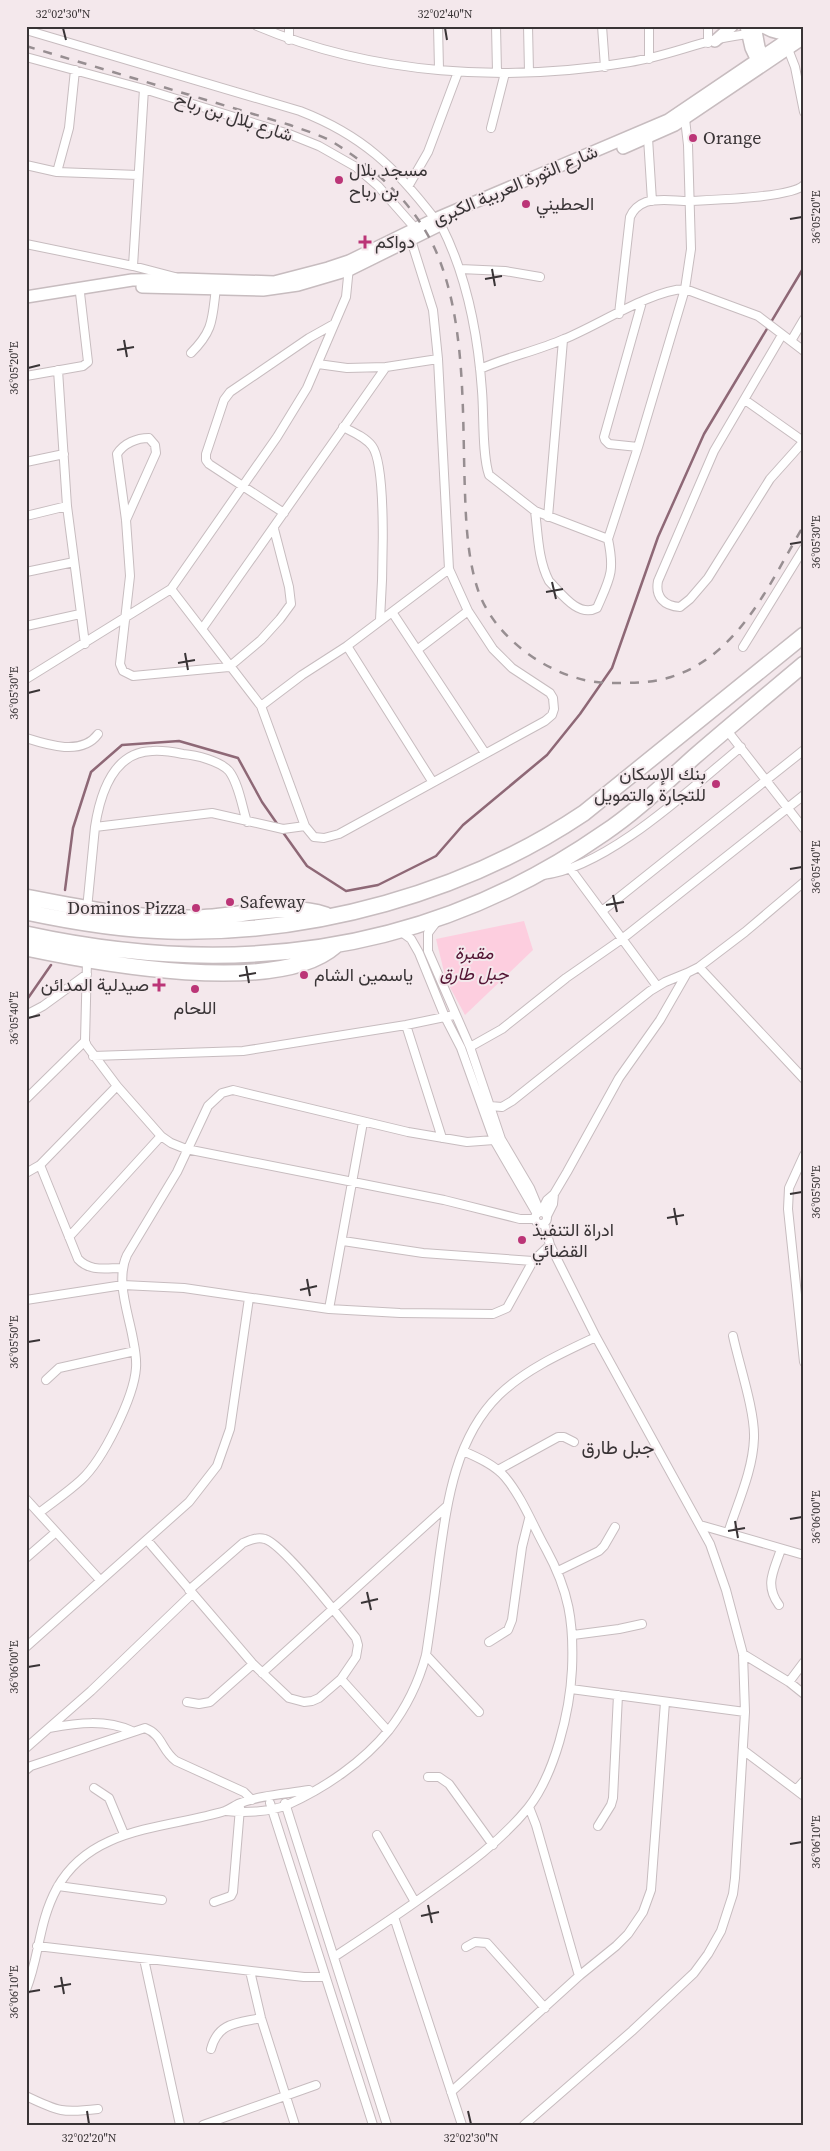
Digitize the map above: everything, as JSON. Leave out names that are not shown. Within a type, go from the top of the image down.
[{"type":"highway","points":[[26,896],[127,916],[210,924],[293,923],[330,917],[388,902],[459,878],[553,834],[584,813],[804,635]]},
{"type":"highway","points":[[26,934],[97,948],[168,955],[269,954],[337,944],[398,930],[439,918],[495,895],[534,876],[568,864],[804,664]]},
{"type":"highway","points":[[26,912],[65,920],[168,931],[210,924]]},
{"type":"highway","points":[[26,948],[87,968],[125,967],[209,973],[301,965],[320,957],[337,944]]},
{"type":"highway","points":[[209,956],[209,973]]},
{"type":"main road","points":[[711,42],[732,26]]},
{"type":"main road","points":[[761,62],[753,29],[779,34],[802,32]]},
{"type":"main road","name":"شارع الثورة العربية الكبرى","points":[[26,297],[111,282],[182,279],[274,282],[349,266],[411,240],[438,222],[660,124],[761,62],[788,49],[802,32]]},
{"type":"main road","name":"شارع الثورة العربية الكبرى","points":[[26,303],[80,293],[132,287],[274,289],[321,280],[415,228],[438,222],[648,138],[685,119],[802,32]]},
{"type":"street","points":[[257,26],[289,40],[326,50],[384,63],[458,72],[530,72],[604,67],[649,59],[753,29]]},
{"type":"street","points":[[289,26],[289,40]]},
{"type":"street","points":[[438,26],[439,69]]},
{"type":"street","points":[[491,128],[501,72],[496,26]]},
{"type":"street","points":[[528,26],[530,72]]},
{"type":"street","points":[[602,26],[604,67]]},
{"type":"street","points":[[649,26],[649,59]]},
{"type":"street","points":[[708,26],[711,42]]},
{"type":"street","points":[[26,30],[300,111],[328,122],[367,148],[409,185],[438,222],[460,269],[467,294],[480,369],[489,475],[536,511],[608,539]]},
{"type":"street","points":[[788,49],[795,67],[804,112]]},
{"type":"street","name":"شارع بلال بن رباح","points":[[26,56],[144,89],[288,134],[332,152],[378,186],[415,228]]},
{"type":"street","points":[[57,172],[69,128],[75,70]]},
{"type":"street","points":[[409,185],[428,152],[458,72]]},
{"type":"street","points":[[133,266],[144,89]]},
{"type":"street","points":[[536,511],[541,560],[549,581],[571,603],[584,611],[597,608],[613,566],[608,539],[638,447],[685,289],[691,249],[685,119]]},
{"type":"street","points":[[648,138],[652,201]]},
{"type":"street","points":[[26,165],[57,172],[138,176]]},
{"type":"street","points":[[618,314],[630,217],[638,206],[652,201],[689,201],[792,192],[804,185]]},
{"type":"street","points":[[171,589],[229,667],[261,706],[305,826],[314,837],[339,834],[432,781],[545,721],[552,715],[553,698],[501,658],[468,611],[449,569],[438,359],[433,310],[411,240]]},
{"type":"street","points":[[26,244],[133,266],[182,279]]},
{"type":"street","points":[[26,679],[171,589],[307,388],[346,297],[349,266]]},
{"type":"street","points":[[460,269],[505,271],[540,277]]},
{"type":"street","points":[[191,353],[202,342],[212,325],[216,288]]},
{"type":"street","points":[[480,369],[563,340],[669,291],[685,289],[758,316],[804,351]]},
{"type":"street","points":[[26,376],[83,366],[88,362],[80,293]]},
{"type":"street","points":[[638,447],[609,444],[604,437],[642,302]]},
{"type":"street","points":[[791,341],[804,319]]},
{"type":"street","points":[[284,513],[206,460],[206,454],[224,400],[230,392],[314,335],[334,324]]},
{"type":"street","points":[[745,400],[803,441],[770,479],[708,578],[698,590],[680,607],[663,601],[657,592],[658,581],[714,451],[782,335]]},
{"type":"street","points":[[548,517],[563,340]]},
{"type":"street","points":[[318,364],[347,368],[386,366],[438,359]]},
{"type":"street","points":[[202,629],[274,530],[386,366]]},
{"type":"street","points":[[58,370],[68,506],[85,644]]},
{"type":"street","points":[[344,427],[366,440],[372,447],[379,469],[382,518],[380,620]]},
{"type":"street","points":[[126,520],[156,453],[155,445],[149,438],[136,440],[121,449],[117,454],[126,520],[130,576],[127,616],[120,664],[123,672],[128,675],[139,676],[229,667],[261,640],[291,604],[289,587],[274,530]]},
{"type":"street","points":[[26,462],[64,454]]},
{"type":"street","points":[[26,516],[68,506]]},
{"type":"street","points":[[743,647],[804,548]]},
{"type":"street","points":[[26,572],[74,562]]},
{"type":"street","points":[[261,706],[302,675],[347,646],[449,569]]},
{"type":"street","points":[[417,650],[468,611]]},
{"type":"street","points":[[392,612],[485,753]]},
{"type":"street","points":[[26,626],[80,614]]},
{"type":"street","points":[[347,646],[432,781]]},
{"type":"street","points":[[726,729],[804,829]]},
{"type":"street","points":[[26,738],[54,746],[68,747],[88,744],[98,734]]},
{"type":"street","points":[[657,986],[568,864],[596,858],[631,834],[741,748]]},
{"type":"street","points":[[87,909],[98,806],[105,787],[114,771],[125,760],[150,750],[192,755],[227,770],[234,780],[247,822]]},
{"type":"street","points":[[602,911],[804,750]]},
{"type":"street","points":[[470,1047],[502,1030],[566,978],[622,939],[804,795]]},
{"type":"street","points":[[95,827],[206,814],[283,829],[305,826]]},
{"type":"street","points":[[490,1106],[502,1106],[512,1101],[657,986],[699,967],[745,932],[804,882]]},
{"type":"street","points":[[439,918],[432,925],[428,933],[428,951],[454,1015],[470,1047],[501,1139],[530,1188],[550,1245],[596,1337],[700,1526],[721,1571],[743,1654],[745,1712],[733,1894],[721,1931],[708,1954],[677,1990],[524,2125]]},
{"type":"street","points":[[398,930],[416,946],[445,1017],[461,1048],[494,1140],[541,1216]]},
{"type":"street","points":[[699,967],[804,1079]]},
{"type":"street","points":[[26,1015],[43,1006],[87,968]]},
{"type":"street","points":[[87,968],[85,1041],[93,1056],[117,1086],[161,1136],[171,1143],[186,1149],[444,1200],[520,1219],[541,1216]]},
{"type":"street","points":[[541,1216],[547,1200],[554,1194],[619,1078],[660,1020],[687,973]]},
{"type":"street","points":[[93,1056],[243,1051],[406,1025],[454,1015]]},
{"type":"street","points":[[406,1025],[442,1138]]},
{"type":"street","points":[[26,1099],[85,1041]]},
{"type":"street","points":[[26,1173],[40,1165],[117,1086]]},
{"type":"street","points":[[39,1513],[82,1479],[102,1456],[121,1415],[136,1370],[135,1351],[122,1268],[126,1255],[177,1172],[186,1149],[208,1106],[218,1096],[232,1090],[363,1122],[442,1138],[466,1142],[494,1140]]},
{"type":"street","points":[[329,1309],[343,1241],[363,1122]]},
{"type":"street","points":[[69,1236],[161,1136]]},
{"type":"street","points":[[804,1155],[791,1182],[788,1202],[801,1306],[804,1362]]},
{"type":"street","points":[[40,1165],[78,1259],[84,1265],[96,1268],[122,1268]]},
{"type":"street","points":[[343,1241],[423,1254],[534,1261]]},
{"type":"street","points":[[26,1300],[123,1284],[184,1288],[329,1309],[400,1313],[493,1314],[506,1308],[534,1261],[550,1245]]},
{"type":"street","points":[[26,1647],[199,1492],[214,1472],[223,1453],[233,1414],[249,1298]]},
{"type":"street","points":[[728,1533],[750,1465],[754,1436],[751,1414],[733,1336]]},
{"type":"street","points":[[27,1984],[46,1910],[58,1886],[71,1868],[86,1855],[124,1834],[226,1811],[241,1812],[286,1805],[349,1768],[388,1731],[412,1693],[421,1674],[426,1655],[447,1506],[463,1451],[474,1427],[498,1396],[538,1366],[596,1337]]},
{"type":"street","points":[[46,1380],[60,1368],[135,1351]]},
{"type":"street","points":[[498,1470],[558,1437],[564,1437],[574,1442]]},
{"type":"street","points":[[334,1957],[471,1864],[493,1845],[529,1806],[544,1780],[554,1754],[571,1689],[573,1635],[567,1602],[558,1571],[511,1485],[498,1470],[463,1451]]},
{"type":"street","points":[[26,1499],[100,1580]]},
{"type":"street","points":[[262,1673],[447,1506]]},
{"type":"street","points":[[489,1642],[508,1630],[512,1620],[529,1518]]},
{"type":"street","points":[[700,1526],[804,1555]]},
{"type":"street","points":[[558,1571],[598,1551],[604,1546],[615,1527]]},
{"type":"street","points":[[26,1558],[56,1532]]},
{"type":"street","points":[[26,1748],[49,1728],[191,1592],[243,1543],[253,1539],[265,1539],[283,1552],[332,1609],[356,1638],[358,1645],[354,1661],[341,1679],[319,1698],[304,1702],[289,1698],[253,1664],[191,1592],[147,1540]]},
{"type":"street","points":[[779,1605],[770,1589],[770,1582],[781,1549]]},
{"type":"street","points":[[573,1635],[642,1624]]},
{"type":"street","points":[[743,1654],[804,1694]]},
{"type":"street","points":[[426,1655],[479,1712]]},
{"type":"street","points":[[788,1682],[804,1662]]},
{"type":"street","points":[[187,1702],[199,1704],[210,1702],[253,1664]]},
{"type":"street","points":[[341,1679],[388,1731]]},
{"type":"street","points":[[571,1689],[745,1712]]},
{"type":"street","points":[[598,1826],[611,1805],[613,1798],[618,1695]]},
{"type":"street","points":[[451,2092],[628,1934],[643,1912],[651,1890],[665,1702]]},
{"type":"street","points":[[49,1728],[89,1722],[122,1727],[132,1731]]},
{"type":"street","points":[[26,1770],[31,1766],[145,1728],[156,1733],[167,1752],[176,1761],[244,1792],[252,1800]]},
{"type":"street","points":[[743,1750],[804,1796]]},
{"type":"street","points":[[428,1777],[439,1777],[450,1784],[493,1845]]},
{"type":"street","points":[[796,1790],[804,1781]]},
{"type":"street","points":[[94,1788],[109,1798],[124,1834]]},
{"type":"street","points":[[226,1811],[238,1804],[268,1796],[316,1789]]},
{"type":"street","points":[[282,1794],[387,2125]]},
{"type":"street","points":[[268,1796],[324,1977],[373,2125]]},
{"type":"street","points":[[214,1902],[231,1896],[233,1892],[241,1812],[238,1804]]},
{"type":"street","points":[[529,1806],[579,1976]]},
{"type":"street","points":[[377,1835],[415,1902]]},
{"type":"street","points":[[58,1886],[162,1900]]},
{"type":"street","points":[[394,1917],[462,2125]]},
{"type":"street","points":[[466,1947],[475,1942],[487,1943],[545,2008]]},
{"type":"street","points":[[37,1946],[304,1977],[324,1977]]},
{"type":"street","points":[[144,1959],[180,2125]]},
{"type":"street","points":[[250,1971],[261,2018],[295,2125]]},
{"type":"street","points":[[211,2049],[213,2040],[227,2026],[261,2018]]},
{"type":"street","points":[[203,2125],[316,2085]]},
{"type":"street","points":[[26,2096],[56,2110],[67,2112],[98,2109]]},
{"type":"green space","name":"مقبرة جبل طارق","points":[[524,921],[533,950],[465,1015],[446,980],[436,939]]},
{"type":"waterway","points":[[282,831],[307,866],[346,891],[378,885],[436,856],[463,825],[547,755],[580,714],[612,668],[658,537],[704,434],[804,267]]},
{"type":"waterway","points":[[65,890],[73,828],[91,772],[122,745],[179,741],[238,758],[262,802],[278,825]]},
{"type":"waterway","points":[[26,1001],[51,965]]},
{"type":"railway","points":[[26,46],[321,136],[362,162],[404,201],[416,216],[435,249],[453,307],[461,369],[467,530],[470,555],[478,590],[486,609],[499,626],[531,656],[571,676],[591,681],[612,683],[657,680],[671,677],[695,666],[716,652],[751,614],[804,525]]},
{"type":"place","name":"Orange","points":[[693,138]]},
{"type":"place","name":"مسجد بلال بن رباح","points":[[339,180]]},
{"type":"place","name":"الحطيني","points":[[526,204]]},
{"type":"place","name":"دواكم","points":[[365,242]]},
{"type":"place","name":"بنك الإسكان للتجارة والتمويل","points":[[716,784]]},
{"type":"place","name":"Safeway","points":[[230,902]]},
{"type":"place","name":"Dominos Pizza","points":[[196,908]]},
{"type":"place","name":"ياسمين الشام","points":[[304,975]]},
{"type":"place","name":"صيدلية المدائن","points":[[159,985]]},
{"type":"place","name":"اللحام","points":[[195,989]]},
{"type":"place","name":"ادراة التنفيذ القضائي","points":[[522,1240]]},
{"type":"district","name":"جبل طارق","points":[[618,1447]]}]
